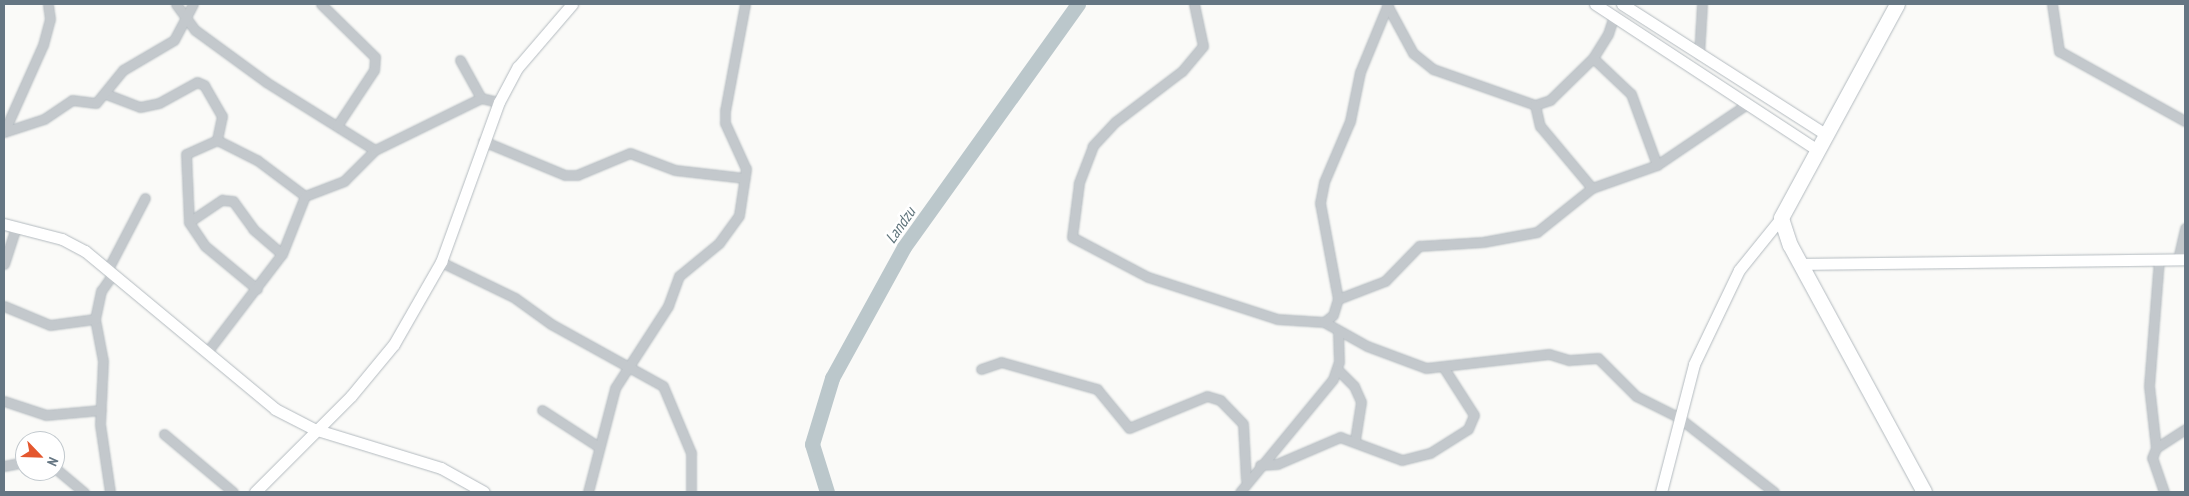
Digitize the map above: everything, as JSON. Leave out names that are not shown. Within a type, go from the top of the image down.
[{"type":"highway","points":[[1898,4],[1824,133],[1781,218],[1802,264],[1924,492]]},
{"type":"street","points":[[4,132],[42,45],[50,19],[48,4]]},
{"type":"street","points":[[176,4],[186,21],[266,82],[375,150]]},
{"type":"street","points":[[4,132],[44,119],[68,102],[96,102],[106,94],[123,70],[174,40],[186,21],[193,4]]},
{"type":"street","points":[[321,4],[375,57],[374,70],[337,126]]},
{"type":"street","points":[[255,492],[314,429],[351,396],[394,344],[441,262],[483,141],[499,102],[518,66],[572,4]]},
{"type":"street","points":[[588,492],[615,388],[668,306],[687,265],[719,243],[739,215],[745,178],[725,111],[745,4]]},
{"type":"street","points":[[1194,4],[1204,46],[1182,71],[1115,122],[1093,146],[1079,184],[1072,237],[1167,283],[1277,319],[1324,322],[1338,331],[1405,362],[1444,368],[1549,354],[1568,360],[1598,358],[1636,396],[1678,417],[1774,492]]},
{"type":"street","points":[[1595,4],[1816,149]]},
{"type":"street","points":[[1622,4],[1699,55],[1824,133]]},
{"type":"street","points":[[1699,55],[1702,4]]},
{"type":"street","points":[[2052,4],[2058,51],[2185,122]]},
{"type":"street","points":[[1324,322],[1333,315],[1338,299],[1320,203],[1324,182],[1350,121],[1360,72],[1387,5]]},
{"type":"street","points":[[1387,5],[1413,53],[1433,69],[1535,105],[1550,100],[1593,58],[1614,16]]},
{"type":"street","points":[[1593,58],[1631,94],[1657,164]]},
{"type":"street","points":[[460,60],[481,98]]},
{"type":"street","points":[[106,94],[140,107],[158,103],[197,82],[204,85],[222,116],[217,140]]},
{"type":"street","points":[[207,352],[282,254],[305,196],[344,181],[375,150],[481,98],[499,102]]},
{"type":"street","points":[[1338,299],[1385,281],[1419,246],[1483,242],[1537,232],[1592,188],[1657,164],[1747,104]]},
{"type":"street","points":[[1535,105],[1540,126],[1592,188]]},
{"type":"street","points":[[217,140],[257,160],[305,196]]},
{"type":"street","points":[[217,140],[186,154],[188,222],[205,246],[256,289]]},
{"type":"street","points":[[483,141],[565,175],[577,175],[630,153],[675,170],[745,178]]},
{"type":"street","points":[[110,492],[101,410],[103,361],[95,319],[101,291],[145,198]]},
{"type":"street","points":[[188,222],[217,203],[233,201],[253,229],[282,254]]},
{"type":"street","points":[[1661,492],[1678,417],[1694,364],[1714,318],[1745,262],[1781,218]]},
{"type":"street","points":[[4,224],[62,239],[111,271],[275,409],[314,429],[422,460],[484,492]]},
{"type":"street","points":[[4,264],[16,228]]},
{"type":"street","points":[[1802,264],[2182,259],[2185,228]]},
{"type":"street","points":[[2159,259],[2149,386],[2156,448],[2154,470],[2164,492]]},
{"type":"street","points":[[441,262],[515,298],[551,324],[629,365],[664,386],[681,420],[691,453],[691,492]]},
{"type":"street","points":[[4,306],[50,325],[95,319]]},
{"type":"street","points":[[1240,492],[1246,480],[1338,370],[1338,331]]},
{"type":"street","points":[[981,369],[1001,362],[1097,389],[1129,428],[1207,396],[1220,400],[1244,424],[1246,480]]},
{"type":"street","points":[[1260,465],[1282,463],[1331,439],[1355,441],[1410,460],[1468,429],[1474,415],[1470,404],[1444,368]]},
{"type":"street","points":[[1338,370],[1354,386],[1361,402],[1355,441]]},
{"type":"street","points":[[4,401],[46,415],[101,410]]},
{"type":"street","points":[[542,410],[599,447]]},
{"type":"street","points":[[2156,448],[2185,429]]},
{"type":"street","points":[[164,434],[233,492]]},
{"type":"street","points":[[65,476],[84,492]]},
{"type":"waterway","name":"Landzu","points":[[827,492],[812,444],[832,378],[904,247],[1078,4]]}]
